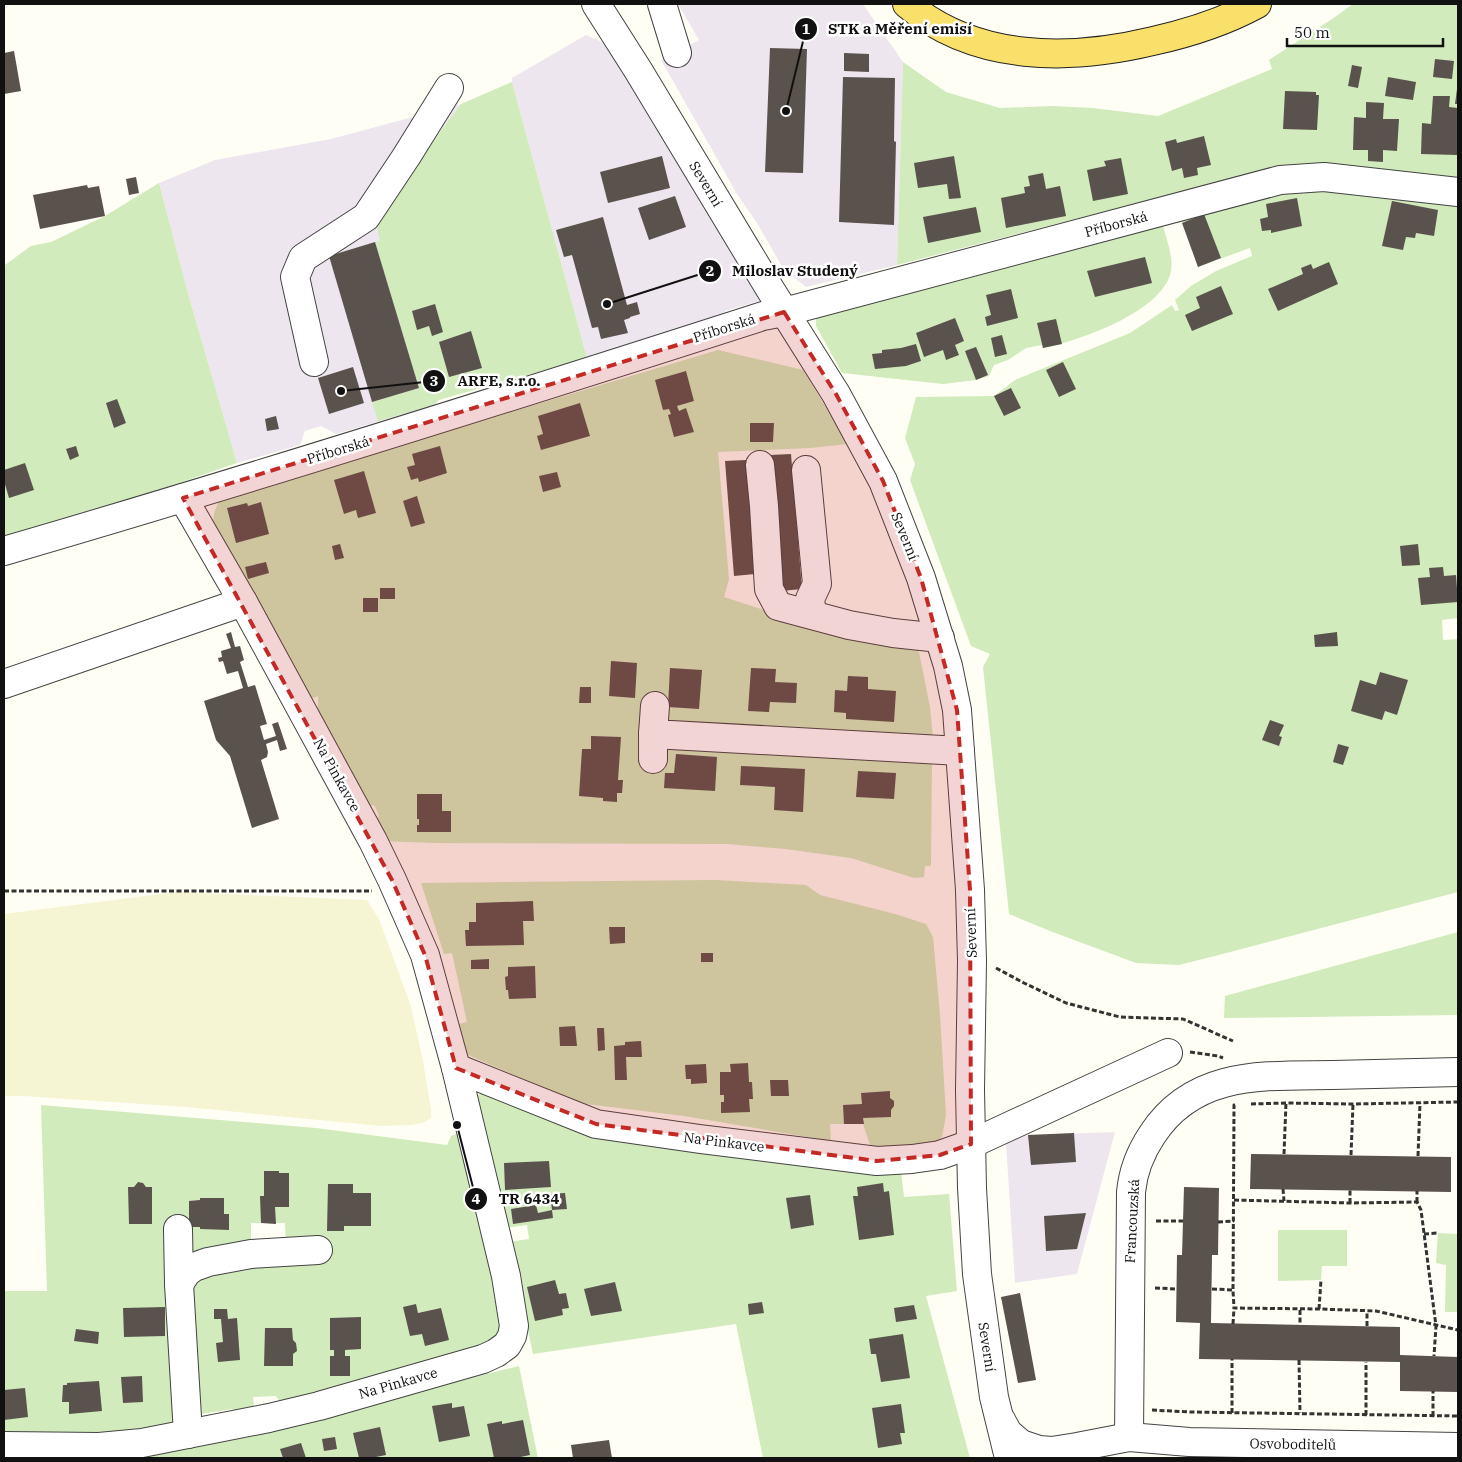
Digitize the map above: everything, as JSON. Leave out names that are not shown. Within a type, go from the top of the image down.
[{"type":"main road","points":[[907,4],[931,23],[959,36],[987,45],[1047,54],[1105,51],[1162,39],[1219,22],[1257,4]]},
{"type":"street","name":"Severní","points":[[596,4],[836,394],[883,481],[913,555],[940,638],[953,687],[956,710],[970,890],[982,963],[970,1090],[977,1274],[994,1397],[1009,1458]]},
{"type":"street","points":[[662,4],[677,53]]},
{"type":"street","points":[[314,362],[294,277],[303,258],[366,217],[449,88]]},
{"type":"street","name":"Příborská","points":[[4,551],[183,498],[763,316],[1280,180],[1324,177],[1458,192]]},
{"type":"street","points":[[760,465],[769,589],[778,606],[849,625],[893,633],[940,638]]},
{"type":"street","points":[[806,470],[817,584],[810,599],[812,614]]},
{"type":"street","name":"Na Pinkavce","points":[[4,1446],[99,1447],[142,1443],[269,1418],[319,1406],[483,1359],[507,1345],[512,1336],[514,1326],[506,1276],[456,1068],[425,955],[395,885],[373,841],[243,602],[183,498]]},
{"type":"street","points":[[4,684],[243,602]]},
{"type":"street","points":[[655,706],[653,746],[960,751]]},
{"type":"street","points":[[971,1144],[1168,1053]]},
{"type":"street","name":"Na Pinkavce","points":[[456,1068],[596,1124],[877,1161],[912,1160],[940,1156],[971,1144]]},
{"type":"street","name":"Francouzská","points":[[1129,1437],[1132,1177],[1143,1150],[1163,1120],[1185,1100],[1202,1089],[1233,1081],[1268,1076],[1458,1072]]},
{"type":"street","points":[[178,1229],[179,1284],[188,1434]]},
{"type":"street","points":[[179,1284],[187,1272],[194,1267],[208,1262],[251,1254],[318,1250]]},
{"type":"street","points":[[1001,1420],[1008,1433],[1021,1444],[1039,1450],[1064,1450],[1129,1437]]},
{"type":"street","name":"Osvoboditelů","points":[[1129,1437],[1189,1442],[1458,1446]]},
{"type":"path","points":[[4,891],[395,885]]},
{"type":"path","points":[[982,963],[1066,1002],[1120,1017],[1183,1019],[1233,1041]]},
{"type":"path","points":[[1168,1053],[1191,1052],[1226,1059]]},
{"type":"path","points":[[1228,1107],[1234,1105],[1286,1103],[1458,1102]]},
{"type":"path","points":[[1284,1154],[1286,1103]]},
{"type":"path","points":[[1418,1156],[1420,1103]]},
{"type":"path","points":[[1351,1155],[1353,1104]]},
{"type":"path","points":[[1233,1324],[1234,1105]]},
{"type":"path","points":[[1283,1189],[1284,1202]]},
{"type":"path","points":[[1350,1190],[1350,1203]]},
{"type":"path","points":[[1417,1191],[1416,1202],[1421,1210],[1436,1326],[1434,1356]]},
{"type":"path","points":[[1234,1200],[1350,1203],[1416,1202]]},
{"type":"path","points":[[1156,1221],[1183,1221]]},
{"type":"path","points":[[1218,1222],[1234,1221]]},
{"type":"path","points":[[1424,1234],[1438,1233]]},
{"type":"path","points":[[1319,1309],[1320,1280]]},
{"type":"path","points":[[1155,1288],[1176,1289]]},
{"type":"path","points":[[1212,1289],[1233,1290]]},
{"type":"path","points":[[1234,1308],[1376,1311],[1458,1330]]},
{"type":"path","points":[[1300,1310],[1300,1325]]},
{"type":"path","points":[[1367,1311],[1367,1326]]},
{"type":"path","points":[[1232,1359],[1232,1413]]},
{"type":"path","points":[[1299,1360],[1300,1414]]},
{"type":"path","points":[[1366,1362],[1366,1415]]},
{"type":"path","points":[[1433,1392],[1433,1416]]},
{"type":"path","points":[[1148,1409],[1232,1413],[1458,1416]]},
{"type":"highlighted area","points":[[784,312],[836,394],[883,481],[921,578],[957,710],[970,890],[971,1144],[940,1155],[877,1161],[596,1124],[456,1068],[425,955],[392,880],[183,498]]},
{"type":"shaded area","points":[[678,4],[863,4],[903,62],[897,265],[806,287],[784,270],[757,223],[737,194],[661,60],[699,40]]},
{"type":"shaded area","points":[[586,35],[600,41],[608,48],[756,292],[759,301],[725,311],[727,317],[587,358],[512,82],[512,78]]},
{"type":"shaded area","points":[[461,104],[393,193],[434,405],[336,434],[321,426],[305,431],[300,445],[237,463],[189,297],[159,183],[215,160],[331,139]]},
{"type":"shaded area","points":[[1115,1132],[1077,1274],[1015,1283],[1006,1143],[1028,1135]]},
{"type":"green space","points":[[1353,4],[1458,4],[1458,178],[1333,164],[1269,169],[897,265],[903,62],[946,92],[1000,108],[1053,106],[1093,108],[1158,116],[1272,69],[1269,60]]},
{"type":"green space","points":[[512,82],[587,358],[439,400],[434,405],[378,421],[372,402],[419,388],[375,242],[380,241],[377,215],[461,104]]},
{"type":"green space","points":[[159,183],[189,297],[237,463],[4,541],[4,262],[5,265],[31,246],[51,242],[105,216]]},
{"type":"green space","points":[[1305,188],[1458,203],[1458,618],[1442,620],[1443,640],[1458,639],[1458,892],[1179,965],[1136,963],[1009,914],[983,667],[990,654],[971,646],[910,480],[915,464],[905,438],[916,397],[994,396],[1015,380],[1130,333],[1172,305],[1175,311],[1179,310],[1175,300],[1191,286],[1216,271],[1252,256],[1250,248],[1198,267],[1181,218],[1240,202]]},
{"type":"green space","points":[[1162,222],[1171,255],[1171,269],[1163,289],[1150,301],[1134,313],[1096,332],[1043,348],[1042,345],[1026,348],[1008,360],[994,365],[989,376],[976,380],[943,384],[842,373],[816,326],[816,316]]},
{"type":"green space","points":[[718,350],[803,370],[848,444],[810,448],[718,452],[729,579],[724,597],[829,631],[917,642],[930,707],[933,738],[660,742],[932,756],[931,866],[925,866],[924,877],[914,878],[851,858],[728,844],[433,843],[383,841],[374,824],[379,816],[375,806],[365,804],[318,719],[318,696],[306,701],[213,527],[215,510],[220,500],[223,496]]},
{"type":"green space","points":[[715,880],[806,885],[820,895],[926,924],[933,937],[946,1115],[942,1137],[931,1147],[872,1151],[863,1124],[830,1124],[831,1141],[684,1116],[578,1103],[466,1054],[459,1024],[467,1022],[452,953],[444,954],[421,883]]},
{"type":"green space","points":[[176,892],[367,900],[379,919],[411,1006],[423,1061],[431,1118],[423,1123],[411,1125],[381,1126],[186,1107],[4,1096],[4,914]]},
{"type":"green space","points":[[1458,932],[1458,1015],[1224,1018],[1225,996]]},
{"type":"green space","points":[[484,1089],[901,1170],[904,1197],[949,1194],[957,1291],[926,1296],[970,1458],[763,1458],[736,1324],[533,1354],[509,1242],[529,1239],[527,1225],[505,1228],[477,1097]]},
{"type":"green space","points":[[41,1105],[316,1128],[447,1145],[451,1136],[465,1130],[504,1326],[492,1344],[282,1405],[276,1396],[253,1397],[254,1407],[244,1413],[232,1409],[195,1415],[189,1280],[286,1244],[285,1223],[251,1223],[251,1245],[184,1262],[183,1222],[171,1217],[179,1428],[113,1437],[4,1436],[4,1291],[47,1291]]},
{"type":"green space","points":[[1278,1230],[1347,1230],[1347,1266],[1322,1266],[1321,1280],[1278,1281]]},
{"type":"green space","points":[[1438,1233],[1458,1234],[1458,1312],[1445,1312],[1446,1265],[1436,1263]]},
{"type":"green space","points":[[519,1366],[538,1458],[87,1458],[417,1391]]},
{"type":"building","points":[[770,48],[807,49],[803,173],[765,172]]},
{"type":"building","points":[[14,51],[21,91],[4,94],[4,53]]},
{"type":"building","points":[[844,53],[869,54],[869,72],[844,71]]},
{"type":"building","points":[[1435,59],[1454,61],[1452,79],[1433,77]]},
{"type":"building","points":[[1352,65],[1362,67],[1358,88],[1348,86]]},
{"type":"building","points":[[843,77],[895,78],[894,225],[839,222]]},
{"type":"building","points":[[1388,77],[1416,82],[1413,100],[1385,96]]},
{"type":"building","points":[[1457,89],[1458,104],[1455,104]]},
{"type":"building","points":[[1285,91],[1316,92],[1316,95],[1319,95],[1317,130],[1283,129]]},
{"type":"building","points":[[1433,96],[1450,96],[1449,107],[1458,108],[1457,155],[1421,154],[1422,123],[1431,124]]},
{"type":"building","points":[[1366,102],[1384,103],[1383,119],[1399,119],[1397,151],[1383,150],[1383,162],[1368,161],[1368,150],[1353,150],[1354,117],[1366,118]]},
{"type":"building","points":[[1204,136],[1211,165],[1197,168],[1198,175],[1184,178],[1182,168],[1172,171],[1165,142],[1176,139],[1177,143]]},
{"type":"building","points":[[662,156],[670,188],[608,203],[600,172]]},
{"type":"building","points":[[954,156],[961,198],[949,199],[947,184],[918,188],[914,163]]},
{"type":"building","points":[[1121,158],[1128,194],[1093,201],[1087,170],[1106,166],[1104,161]]},
{"type":"building","points":[[1043,173],[1046,189],[1060,186],[1066,216],[1006,228],[1001,198],[1025,193],[1024,187],[1030,186],[1028,176]]},
{"type":"building","points":[[136,177],[139,193],[129,195],[126,179]]},
{"type":"building","points":[[87,185],[88,188],[99,186],[105,216],[40,229],[33,195]]},
{"type":"building","points":[[675,196],[686,227],[649,240],[638,208]]},
{"type":"building","points":[[1297,198],[1302,226],[1271,233],[1271,230],[1262,231],[1260,219],[1268,217],[1266,204]]},
{"type":"building","points":[[1392,201],[1438,210],[1434,236],[1416,233],[1415,238],[1406,237],[1403,250],[1382,246]]},
{"type":"building","points":[[976,207],[981,232],[928,243],[923,217]]},
{"type":"building","points":[[1204,214],[1221,258],[1198,267],[1182,223]]},
{"type":"building","points":[[603,217],[627,305],[637,302],[640,314],[624,320],[628,333],[601,339],[598,327],[592,328],[572,255],[564,257],[556,230]]},
{"type":"building","points":[[375,242],[419,388],[372,402],[329,256]]},
{"type":"building","points":[[1145,257],[1152,283],[1095,297],[1087,271]]},
{"type":"building","points":[[1329,262],[1338,284],[1278,311],[1268,289],[1303,274],[1301,268],[1311,264],[1313,269]]},
{"type":"building","points":[[1221,286],[1233,314],[1192,331],[1185,315],[1200,308],[1196,297]]},
{"type":"building","points":[[1011,289],[1018,318],[987,326],[985,317],[991,315],[986,295]]},
{"type":"building","points":[[435,304],[443,332],[432,336],[429,326],[417,330],[412,311]]},
{"type":"building","points":[[955,318],[964,341],[955,345],[959,355],[946,360],[943,350],[924,357],[916,333]]},
{"type":"building","points":[[1056,319],[1062,344],[1043,348],[1037,323]]},
{"type":"building","points":[[471,331],[482,368],[449,377],[439,342]]},
{"type":"building","points":[[1002,335],[1007,354],[995,357],[991,338]]},
{"type":"building","points":[[916,344],[921,361],[906,366],[875,369],[872,354],[882,353],[882,350]]},
{"type":"building","points":[[976,347],[988,375],[976,380],[965,351]]},
{"type":"building","points":[[1063,362],[1076,389],[1059,397],[1046,370]]},
{"type":"building","points":[[353,367],[364,403],[329,414],[318,378]]},
{"type":"building","points":[[686,371],[694,401],[677,406],[679,411],[686,408],[694,432],[674,437],[668,415],[671,414],[669,409],[663,410],[655,380]]},
{"type":"building","points":[[1011,388],[1021,408],[1004,416],[994,396]]},
{"type":"building","points":[[117,399],[126,423],[114,428],[106,403]]},
{"type":"building","points":[[580,403],[590,436],[541,450],[537,436],[543,434],[538,416]]},
{"type":"building","points":[[276,416],[279,429],[267,431],[265,419]]},
{"type":"building","points":[[750,423],[774,423],[773,442],[750,442]]},
{"type":"building","points":[[76,446],[79,456],[70,460],[66,449]]},
{"type":"building","points":[[440,446],[447,473],[419,482],[418,478],[411,480],[407,467],[415,465],[412,454]]},
{"type":"building","points":[[791,454],[802,589],[781,591],[770,455]]},
{"type":"building","points":[[746,460],[755,574],[734,576],[725,461]]},
{"type":"building","points":[[25,463],[34,490],[9,498],[4,481],[4,470]]},
{"type":"building","points":[[364,471],[376,513],[358,518],[356,510],[344,514],[334,480]]},
{"type":"building","points":[[557,472],[561,487],[543,492],[539,476]]},
{"type":"building","points":[[417,496],[425,523],[411,527],[403,501]]},
{"type":"building","points":[[261,502],[269,534],[236,543],[227,508],[247,503],[248,506]]},
{"type":"building","points":[[340,544],[344,558],[335,560],[332,546]]},
{"type":"building","points":[[1418,544],[1420,565],[1402,566],[1400,546]]},
{"type":"building","points":[[266,562],[269,573],[248,579],[245,567]]},
{"type":"building","points":[[1443,567],[1444,576],[1456,575],[1458,602],[1421,605],[1418,578],[1430,577],[1429,568]]},
{"type":"building","points":[[380,588],[395,588],[395,599],[380,599]]},
{"type":"building","points":[[363,598],[378,598],[378,612],[363,612]]},
{"type":"building","points":[[231,632],[235,647],[240,646],[244,660],[240,662],[248,687],[255,685],[267,724],[260,726],[264,740],[276,736],[272,724],[278,722],[287,749],[280,751],[277,740],[266,744],[267,757],[261,760],[279,819],[252,828],[230,756],[216,740],[204,701],[243,688],[238,671],[227,674],[223,661],[219,662],[218,658],[222,657],[221,651],[231,648],[226,634]]},
{"type":"building","points":[[1337,632],[1338,646],[1315,647],[1314,635]]},
{"type":"building","points":[[611,661],[637,663],[635,698],[609,696]]},
{"type":"building","points":[[670,668],[702,670],[699,709],[668,707]]},
{"type":"building","points":[[751,668],[776,669],[775,682],[797,683],[796,703],[770,702],[769,712],[748,711]]},
{"type":"building","points":[[1380,672],[1408,680],[1397,715],[1385,711],[1382,720],[1351,711],[1360,680],[1376,685]]},
{"type":"building","points":[[848,676],[868,677],[868,689],[896,691],[894,722],[846,719],[846,713],[834,712],[835,690],[847,691]]},
{"type":"building","points":[[580,687],[591,687],[591,703],[579,703]]},
{"type":"building","points":[[1270,720],[1284,725],[1279,736],[1282,737],[1279,746],[1262,740]]},
{"type":"building","points":[[591,736],[621,737],[618,780],[623,780],[622,793],[617,793],[617,802],[603,801],[603,798],[579,796],[582,749],[591,749]]},
{"type":"building","points":[[1338,744],[1349,747],[1343,765],[1333,762]]},
{"type":"building","points":[[676,754],[717,757],[715,791],[664,788],[665,773],[674,773]]},
{"type":"building","points":[[741,766],[805,769],[803,812],[774,810],[775,787],[740,785]]},
{"type":"building","points":[[858,771],[896,773],[894,799],[856,797]]},
{"type":"building","points":[[417,794],[442,794],[442,811],[451,811],[451,832],[417,832],[419,819],[417,819]]},
{"type":"building","points":[[533,901],[534,921],[523,921],[524,945],[466,946],[465,930],[469,930],[469,922],[476,922],[476,903]]},
{"type":"building","points":[[609,927],[625,927],[625,943],[610,944]]},
{"type":"building","points":[[701,953],[713,953],[713,962],[701,962]]},
{"type":"building","points":[[489,959],[489,969],[471,969],[471,960]]},
{"type":"building","points":[[535,966],[536,998],[509,999],[505,977],[508,976],[508,967]]},
{"type":"building","points":[[575,1026],[577,1046],[560,1046],[559,1027]]},
{"type":"building","points":[[597,1028],[604,1028],[605,1050],[598,1051]]},
{"type":"building","points":[[641,1041],[642,1057],[626,1057],[627,1080],[615,1080],[614,1046],[625,1045],[625,1042]]},
{"type":"building","points":[[748,1063],[749,1082],[752,1082],[753,1099],[749,1099],[750,1112],[721,1113],[721,1102],[724,1102],[724,1095],[720,1095],[720,1072],[731,1072],[730,1064]]},
{"type":"building","points":[[706,1064],[707,1083],[691,1084],[691,1079],[686,1079],[685,1065]]},
{"type":"building","points":[[770,1080],[788,1080],[789,1096],[771,1096]]},
{"type":"building","points":[[890,1091],[890,1098],[894,1101],[891,1117],[863,1118],[864,1124],[844,1124],[843,1105],[862,1104],[861,1093]]},
{"type":"building","points":[[459,1120],[461,1128],[454,1130],[452,1121]]},
{"type":"building","points":[[1074,1133],[1076,1162],[1031,1165],[1028,1135]]},
{"type":"building","points":[[1251,1154],[1451,1157],[1451,1192],[1250,1189]]},
{"type":"building","points":[[549,1161],[551,1187],[505,1190],[504,1163]]},
{"type":"building","points":[[264,1171],[289,1173],[289,1207],[275,1207],[276,1224],[261,1223],[260,1196],[264,1196]]},
{"type":"building","points":[[138,1182],[143,1183],[146,1187],[152,1187],[152,1224],[129,1224],[128,1187],[134,1187]]},
{"type":"building","points":[[883,1183],[884,1192],[889,1191],[894,1235],[859,1240],[853,1196],[858,1196],[857,1187]]},
{"type":"building","points":[[328,1184],[353,1184],[353,1193],[371,1193],[371,1226],[344,1226],[344,1231],[327,1231]]},
{"type":"building","points":[[1184,1187],[1219,1188],[1218,1255],[1212,1255],[1211,1323],[1400,1327],[1400,1355],[1458,1357],[1458,1392],[1400,1391],[1400,1362],[1199,1359],[1200,1323],[1176,1322],[1177,1255],[1182,1255]]},
{"type":"building","points":[[565,1193],[567,1209],[552,1210],[550,1194]]},
{"type":"building","points":[[810,1195],[814,1225],[791,1229],[786,1198]]},
{"type":"building","points":[[200,1198],[224,1198],[224,1214],[229,1214],[229,1230],[189,1227],[189,1201],[200,1200]]},
{"type":"building","points":[[536,1205],[538,1213],[552,1210],[553,1218],[513,1224],[511,1209]]},
{"type":"building","points":[[1086,1213],[1077,1249],[1046,1251],[1044,1216]]},
{"type":"building","points":[[555,1280],[559,1294],[566,1293],[569,1308],[562,1309],[563,1315],[535,1321],[527,1287]]},
{"type":"building","points":[[615,1282],[622,1311],[591,1316],[584,1289]]},
{"type":"building","points":[[1020,1293],[1036,1380],[1018,1383],[1001,1297]]},
{"type":"building","points":[[762,1302],[764,1313],[749,1315],[748,1304]]},
{"type":"building","points":[[416,1304],[418,1313],[441,1308],[449,1340],[425,1346],[422,1334],[410,1336],[403,1307]]},
{"type":"building","points":[[914,1305],[917,1319],[896,1322],[894,1308]]},
{"type":"building","points":[[165,1307],[165,1336],[124,1337],[123,1308]]},
{"type":"building","points":[[214,1309],[227,1309],[228,1319],[237,1318],[240,1360],[218,1362],[216,1343],[223,1342],[221,1319],[214,1319]]},
{"type":"building","points":[[361,1317],[361,1349],[345,1350],[345,1356],[350,1356],[350,1376],[330,1376],[330,1356],[334,1356],[334,1350],[330,1350],[330,1318]]},
{"type":"building","points":[[265,1328],[292,1328],[293,1340],[296,1343],[297,1351],[293,1354],[293,1366],[264,1366]]},
{"type":"building","points":[[76,1329],[99,1332],[98,1344],[74,1341]]},
{"type":"building","points":[[903,1334],[910,1378],[881,1382],[876,1354],[871,1354],[869,1339]]},
{"type":"building","points":[[142,1376],[143,1402],[123,1403],[121,1377]]},
{"type":"building","points":[[99,1381],[102,1411],[69,1414],[69,1402],[62,1402],[63,1385],[67,1385],[67,1383]]},
{"type":"building","points":[[25,1388],[28,1417],[4,1420],[4,1390]]},
{"type":"building","points":[[452,1403],[452,1408],[464,1406],[470,1436],[439,1442],[432,1406]]},
{"type":"building","points":[[901,1404],[905,1433],[900,1433],[902,1444],[878,1448],[872,1408]]},
{"type":"building","points":[[523,1420],[530,1455],[516,1458],[494,1458],[487,1424],[502,1421],[502,1424]]},
{"type":"building","points":[[380,1427],[386,1455],[359,1458],[353,1433]]},
{"type":"building","points":[[335,1437],[337,1449],[324,1451],[322,1439]]},
{"type":"building","points":[[609,1440],[612,1458],[573,1458],[571,1445]]},
{"type":"building","points":[[301,1443],[306,1458],[283,1458],[280,1449]]},
{"type":"place","name":"STK a Měření emisí","points":[[786,111]]},
{"type":"place","name":"Miloslav Studený","points":[[607,304]]},
{"type":"place","name":"ARFE, s.r.o.","points":[[341,391]]},
{"type":"place","name":"TR 6434","points":[[457,1125]]}]
